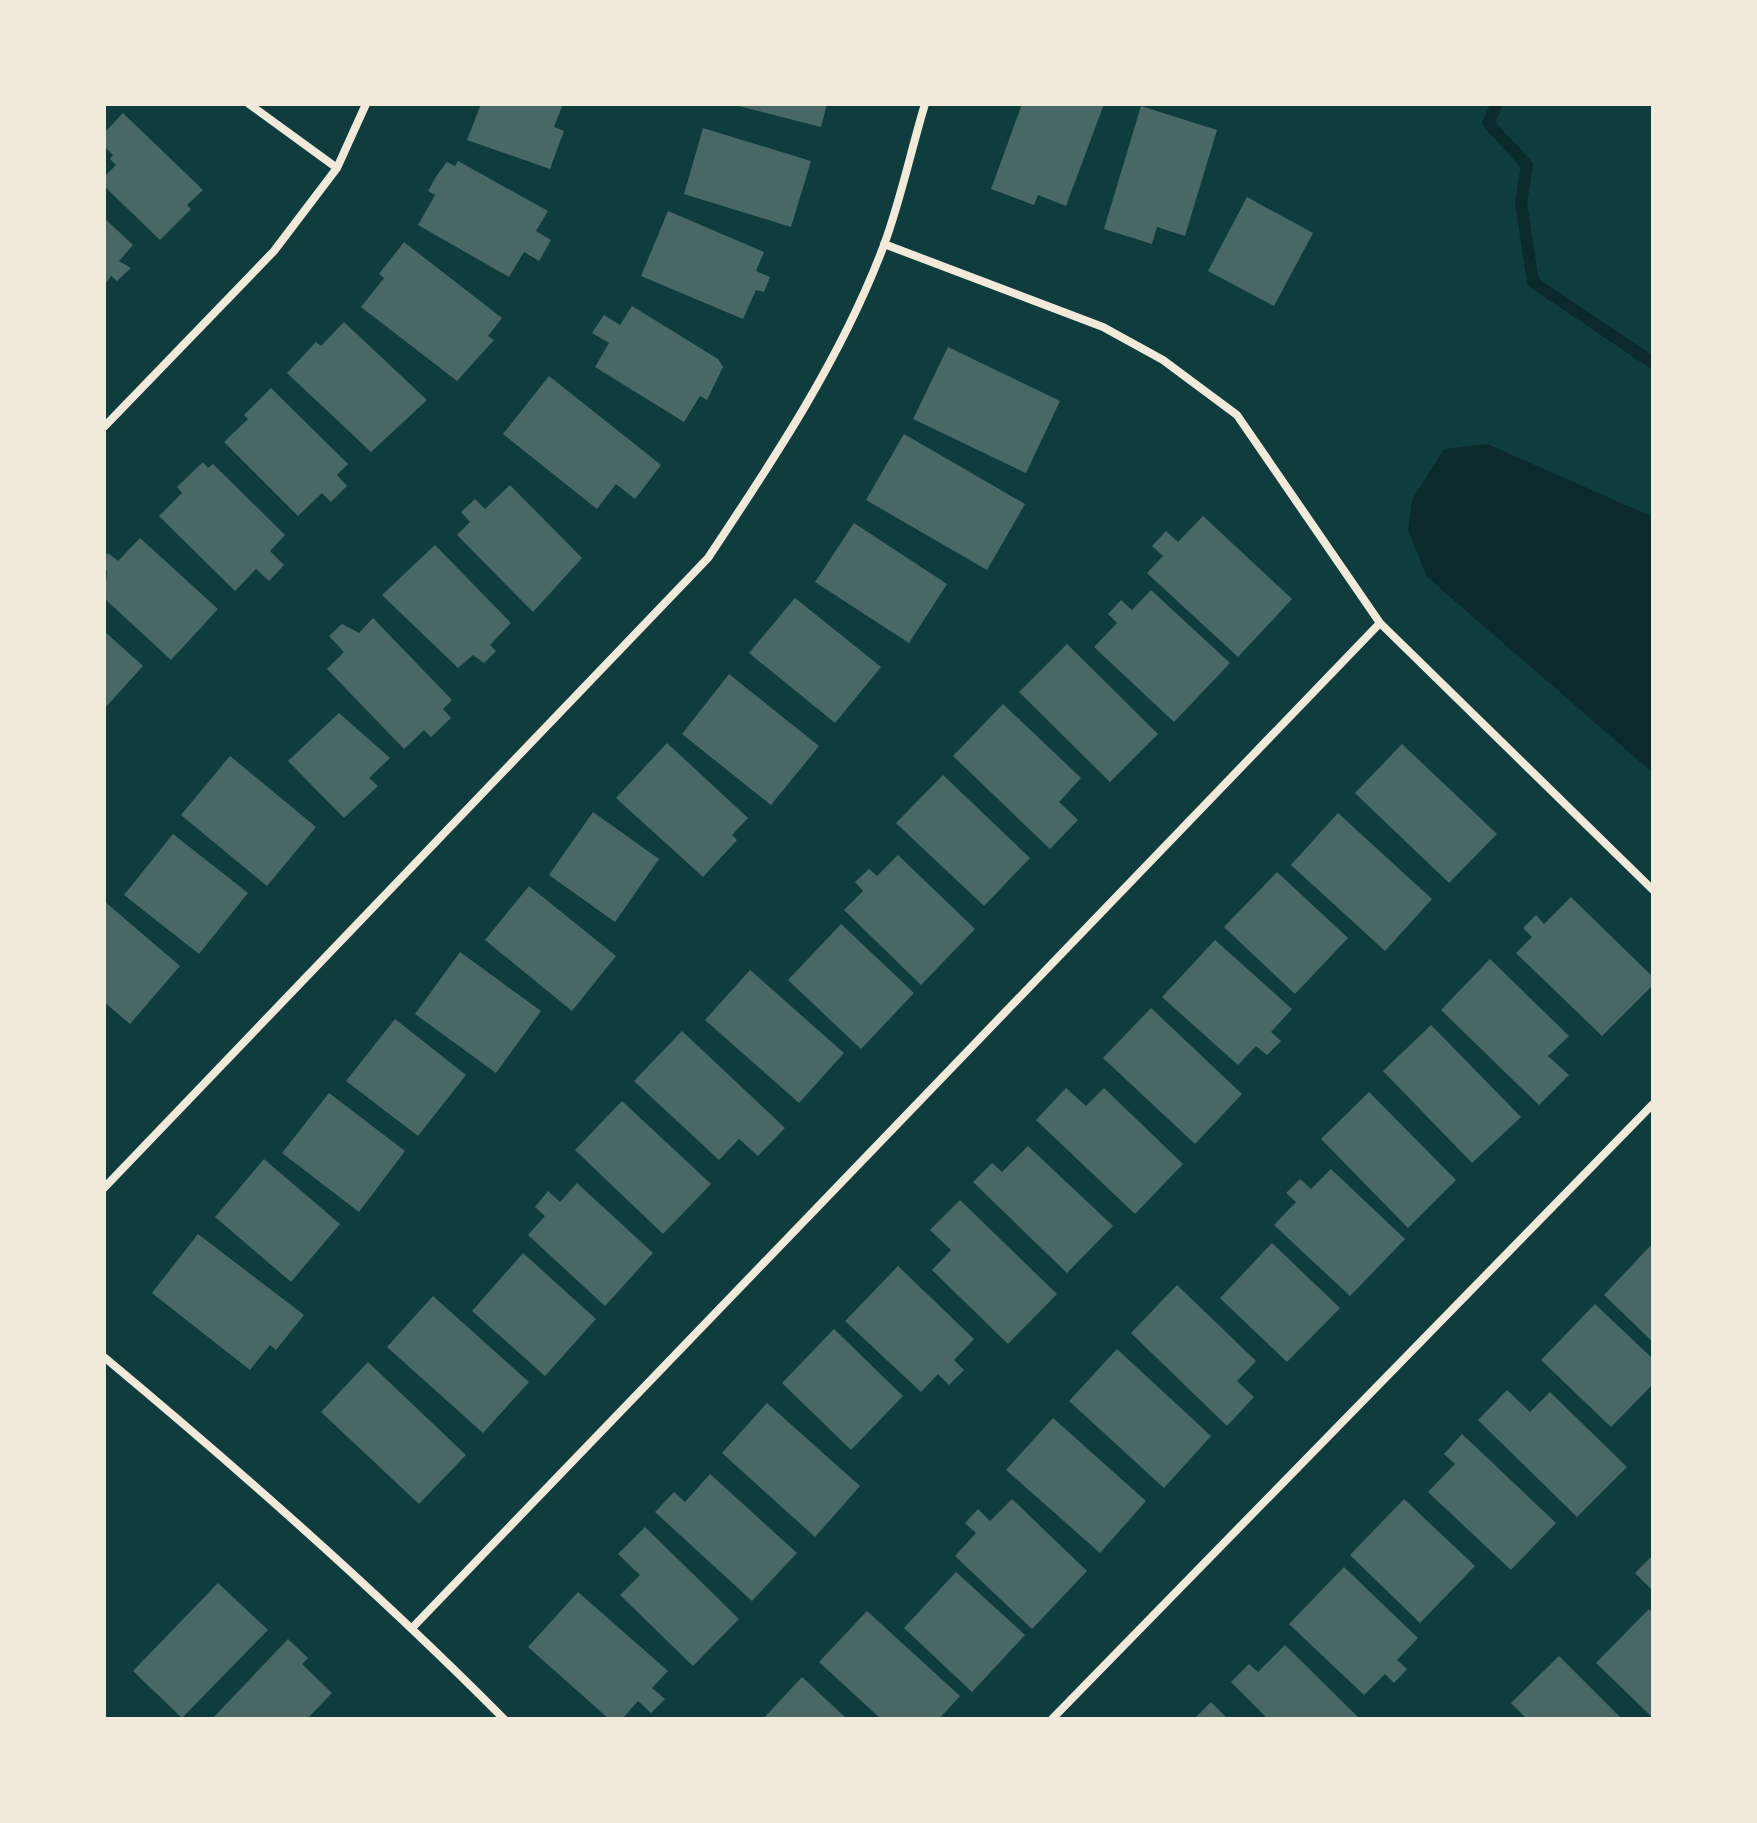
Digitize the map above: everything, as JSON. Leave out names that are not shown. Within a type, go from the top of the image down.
[{"type":"street","points":[[249,104],[337,168]]},
{"type":"street","points":[[104,427],[274,251],[337,168],[366,104]]},
{"type":"street","points":[[104,1188],[708,558],[786,441],[855,310],[884,244],[925,104]]},
{"type":"street","points":[[884,244],[955,274],[1103,327],[1163,360],[1237,415],[1380,623],[1653,890]]},
{"type":"street","points":[[413,1627],[1380,623]]},
{"type":"street","points":[[1052,1719],[1653,1104]]},
{"type":"street","points":[[104,1357],[413,1627],[504,1719]]},
{"type":"water","points":[[1487,444],[1653,517],[1653,773],[1427,577],[1408,530],[1412,500],[1444,449]]},
{"type":"building","points":[[481,104],[563,104],[554,127],[564,131],[550,169],[467,140]]},
{"type":"building","points":[[731,104],[827,104],[821,127]]},
{"type":"building","points":[[1022,104],[1104,104],[1066,206],[1038,195],[1034,205],[991,189]]},
{"type":"building","points":[[1141,106],[1217,130],[1185,236],[1157,227],[1152,244],[1104,229]]},
{"type":"building","points":[[123,113],[203,190],[187,205],[191,209],[160,240],[104,186],[104,177],[116,165],[110,159],[113,155],[104,146],[104,133]]},
{"type":"building","points":[[703,128],[811,161],[791,227],[684,194]]},
{"type":"building","points":[[458,161],[548,211],[536,231],[551,240],[539,261],[524,252],[509,277],[418,225],[435,195],[428,191],[437,175],[447,162],[455,166]]},
{"type":"building","points":[[1247,197],[1313,233],[1274,306],[1208,271]]},
{"type":"building","points":[[668,211],[764,252],[756,271],[770,277],[764,292],[756,290],[743,319],[641,276]]},
{"type":"building","points":[[104,218],[133,245],[119,261],[131,268],[117,281],[111,276],[104,286]]},
{"type":"building","points":[[404,242],[502,318],[488,336],[494,340],[457,381],[361,307],[384,278],[379,274]]},
{"type":"building","points":[[632,306],[718,359],[723,367],[707,400],[700,396],[684,422],[595,367],[609,343],[592,333],[604,315],[620,325]]},
{"type":"building","points":[[344,322],[427,400],[371,452],[287,373],[316,342],[321,346]]},
{"type":"building","points":[[948,347],[1060,401],[1026,473],[913,419]]},
{"type":"building","points":[[549,376],[661,465],[635,499],[616,484],[597,509],[503,434]]},
{"type":"building","points":[[271,388],[348,464],[337,475],[347,486],[331,502],[322,493],[298,516],[224,442],[248,419],[244,415]]},
{"type":"building","points":[[904,434],[1025,504],[987,570],[866,500]]},
{"type":"building","points":[[203,462],[208,468],[213,464],[285,535],[270,551],[284,565],[269,581],[256,569],[235,591],[159,516],[182,493],[177,487]]},
{"type":"building","points":[[510,485],[582,558],[533,612],[457,535],[470,522],[461,512],[475,499],[485,509]]},
{"type":"building","points":[[1203,516],[1292,599],[1238,657],[1147,573],[1163,556],[1152,546],[1166,531],[1178,542]]},
{"type":"building","points":[[854,523],[947,584],[909,643],[815,582]]},
{"type":"building","points":[[140,538],[218,609],[171,660],[104,598],[107,573],[104,557],[108,553],[118,561]]},
{"type":"building","points":[[435,545],[511,623],[490,645],[496,651],[484,663],[473,655],[458,668],[382,595]]},
{"type":"building","points":[[1151,590],[1230,663],[1174,722],[1094,647],[1117,623],[1108,614],[1121,600],[1132,610]]},
{"type":"building","points":[[795,598],[881,667],[835,723],[749,653]]},
{"type":"building","points":[[373,618],[452,700],[443,709],[451,718],[431,737],[424,730],[404,749],[327,669],[344,652],[329,636],[342,624],[359,633]]},
{"type":"building","points":[[104,631],[143,666],[104,709]]},
{"type":"building","points":[[1067,644],[1158,734],[1110,782],[1019,692]]},
{"type":"building","points":[[729,674],[819,746],[771,805],[682,734]]},
{"type":"building","points":[[1003,704],[1081,778],[1059,802],[1078,820],[1050,849],[953,756]]},
{"type":"building","points":[[339,713],[390,758],[369,778],[378,786],[344,818],[288,761]]},
{"type":"building","points":[[667,743],[748,818],[732,835],[737,840],[703,877],[616,798]]},
{"type":"building","points":[[1402,744],[1497,834],[1449,883],[1355,793]]},
{"type":"building","points":[[230,756],[316,827],[267,886],[181,815]]},
{"type":"building","points":[[943,775],[1030,858],[984,906],[896,823]]},
{"type":"building","points":[[593,812],[659,859],[615,922],[549,875]]},
{"type":"building","points":[[1338,813],[1432,899],[1385,951],[1291,865]]},
{"type":"building","points":[[173,834],[248,893],[199,954],[124,895]]},
{"type":"building","points":[[898,855],[975,929],[921,985],[844,910],[863,891],[855,882],[869,869],[877,876]]},
{"type":"building","points":[[1277,872],[1348,938],[1295,994],[1224,927]]},
{"type":"building","points":[[529,886],[616,956],[572,1011],[485,940]]},
{"type":"building","points":[[1571,897],[1653,977],[1653,985],[1602,1036],[1516,953],[1532,937],[1523,928],[1536,915],[1544,924]]},
{"type":"building","points":[[104,901],[180,966],[130,1024],[104,1002]]},
{"type":"building","points":[[841,924],[914,993],[861,1049],[788,980]]},
{"type":"building","points":[[1215,940],[1292,1009],[1271,1032],[1281,1041],[1267,1055],[1256,1046],[1238,1065],[1162,997]]},
{"type":"building","points":[[460,952],[541,1011],[496,1073],[415,1014]]},
{"type":"building","points":[[1490,959],[1569,1036],[1548,1056],[1569,1075],[1539,1105],[1441,1010]]},
{"type":"building","points":[[750,970],[844,1053],[799,1103],[705,1020]]},
{"type":"building","points":[[1151,1008],[1242,1094],[1195,1144],[1103,1058]]},
{"type":"building","points":[[395,1019],[466,1075],[418,1136],[346,1081]]},
{"type":"building","points":[[1431,1025],[1521,1117],[1472,1163],[1383,1071]]},
{"type":"building","points":[[682,1031],[785,1128],[758,1156],[739,1139],[719,1160],[634,1081]]},
{"type":"building","points":[[1066,1088],[1086,1106],[1104,1088],[1183,1164],[1135,1214],[1036,1120]]},
{"type":"building","points":[[1369,1092],[1456,1180],[1408,1228],[1321,1139]]},
{"type":"building","points":[[329,1093],[405,1151],[359,1212],[282,1153]]},
{"type":"building","points":[[622,1101],[711,1184],[663,1234],[575,1150]]},
{"type":"building","points":[[1028,1146],[1113,1226],[1067,1273],[973,1182],[992,1163],[1002,1172]]},
{"type":"building","points":[[264,1159],[340,1224],[291,1282],[215,1217]]},
{"type":"building","points":[[1331,1169],[1405,1239],[1350,1296],[1274,1225],[1296,1202],[1286,1193],[1300,1179],[1311,1189]]},
{"type":"building","points":[[577,1183],[653,1253],[605,1306],[528,1235],[545,1216],[535,1207],[548,1191],[560,1202]]},
{"type":"building","points":[[960,1200],[1057,1294],[1008,1344],[932,1270],[951,1250],[930,1230]]},
{"type":"building","points":[[198,1234],[304,1315],[276,1350],[270,1345],[250,1370],[152,1293]]},
{"type":"building","points":[[1272,1243],[1340,1308],[1287,1362],[1220,1298]]},
{"type":"building","points":[[1653,1243],[1653,1342],[1604,1295]]},
{"type":"building","points":[[523,1253],[596,1319],[545,1376],[472,1311]]},
{"type":"building","points":[[898,1266],[974,1339],[954,1360],[964,1370],[949,1385],[938,1374],[921,1392],[845,1321]]},
{"type":"building","points":[[1177,1285],[1256,1361],[1237,1381],[1254,1397],[1227,1426],[1131,1333]]},
{"type":"building","points":[[433,1296],[529,1382],[483,1433],[387,1347]]},
{"type":"building","points":[[1595,1304],[1653,1359],[1653,1384],[1611,1427],[1541,1360]]},
{"type":"building","points":[[834,1329],[903,1396],[851,1450],[782,1383]]},
{"type":"building","points":[[1117,1349],[1211,1436],[1164,1488],[1069,1401]]},
{"type":"building","points":[[368,1362],[466,1455],[419,1504],[321,1412]]},
{"type":"building","points":[[1507,1390],[1530,1412],[1550,1392],[1627,1467],[1577,1517],[1478,1420]]},
{"type":"building","points":[[767,1403],[860,1486],[815,1537],[722,1453]]},
{"type":"building","points":[[1053,1418],[1146,1501],[1100,1553],[1006,1470]]},
{"type":"building","points":[[1462,1434],[1556,1523],[1511,1570],[1428,1492],[1455,1464],[1444,1454]]},
{"type":"building","points":[[710,1474],[797,1553],[752,1601],[655,1512],[674,1492],[685,1502]]},
{"type":"building","points":[[1012,1499],[1087,1571],[1032,1629],[955,1556],[976,1533],[965,1523],[978,1509],[990,1521]]},
{"type":"building","points":[[1404,1499],[1475,1566],[1420,1623],[1350,1555]]},
{"type":"building","points":[[645,1527],[739,1619],[693,1666],[620,1595],[640,1575],[618,1554]]},
{"type":"building","points":[[1653,1555],[1653,1591],[1635,1573]]},
{"type":"building","points":[[1344,1567],[1418,1638],[1397,1660],[1407,1669],[1394,1683],[1385,1674],[1364,1695],[1289,1624]]},
{"type":"building","points":[[956,1572],[1025,1635],[972,1692],[904,1628]]},
{"type":"building","points":[[218,1583],[268,1630],[182,1718],[133,1671]]},
{"type":"building","points":[[578,1592],[668,1671],[652,1688],[665,1699],[651,1713],[638,1701],[622,1719],[609,1719],[528,1647]]},
{"type":"building","points":[[1649,1609],[1653,1613],[1653,1718],[1596,1663]]},
{"type":"building","points":[[867,1611],[960,1696],[939,1719],[881,1719],[819,1662]]},
{"type":"building","points":[[288,1639],[308,1658],[302,1664],[332,1693],[307,1719],[212,1719]]},
{"type":"building","points":[[1285,1645],[1360,1719],[1268,1719],[1231,1682],[1249,1664],[1258,1672]]},
{"type":"building","points":[[1559,1656],[1622,1719],[1527,1719],[1511,1703]]},
{"type":"building","points":[[802,1677],[847,1719],[763,1719]]},
{"type":"building","points":[[1211,1702],[1228,1719],[1194,1719]]},
{"type":"waterway","points":[[1497,104],[1488,123],[1527,165],[1521,203],[1533,282],[1653,363]]}]
